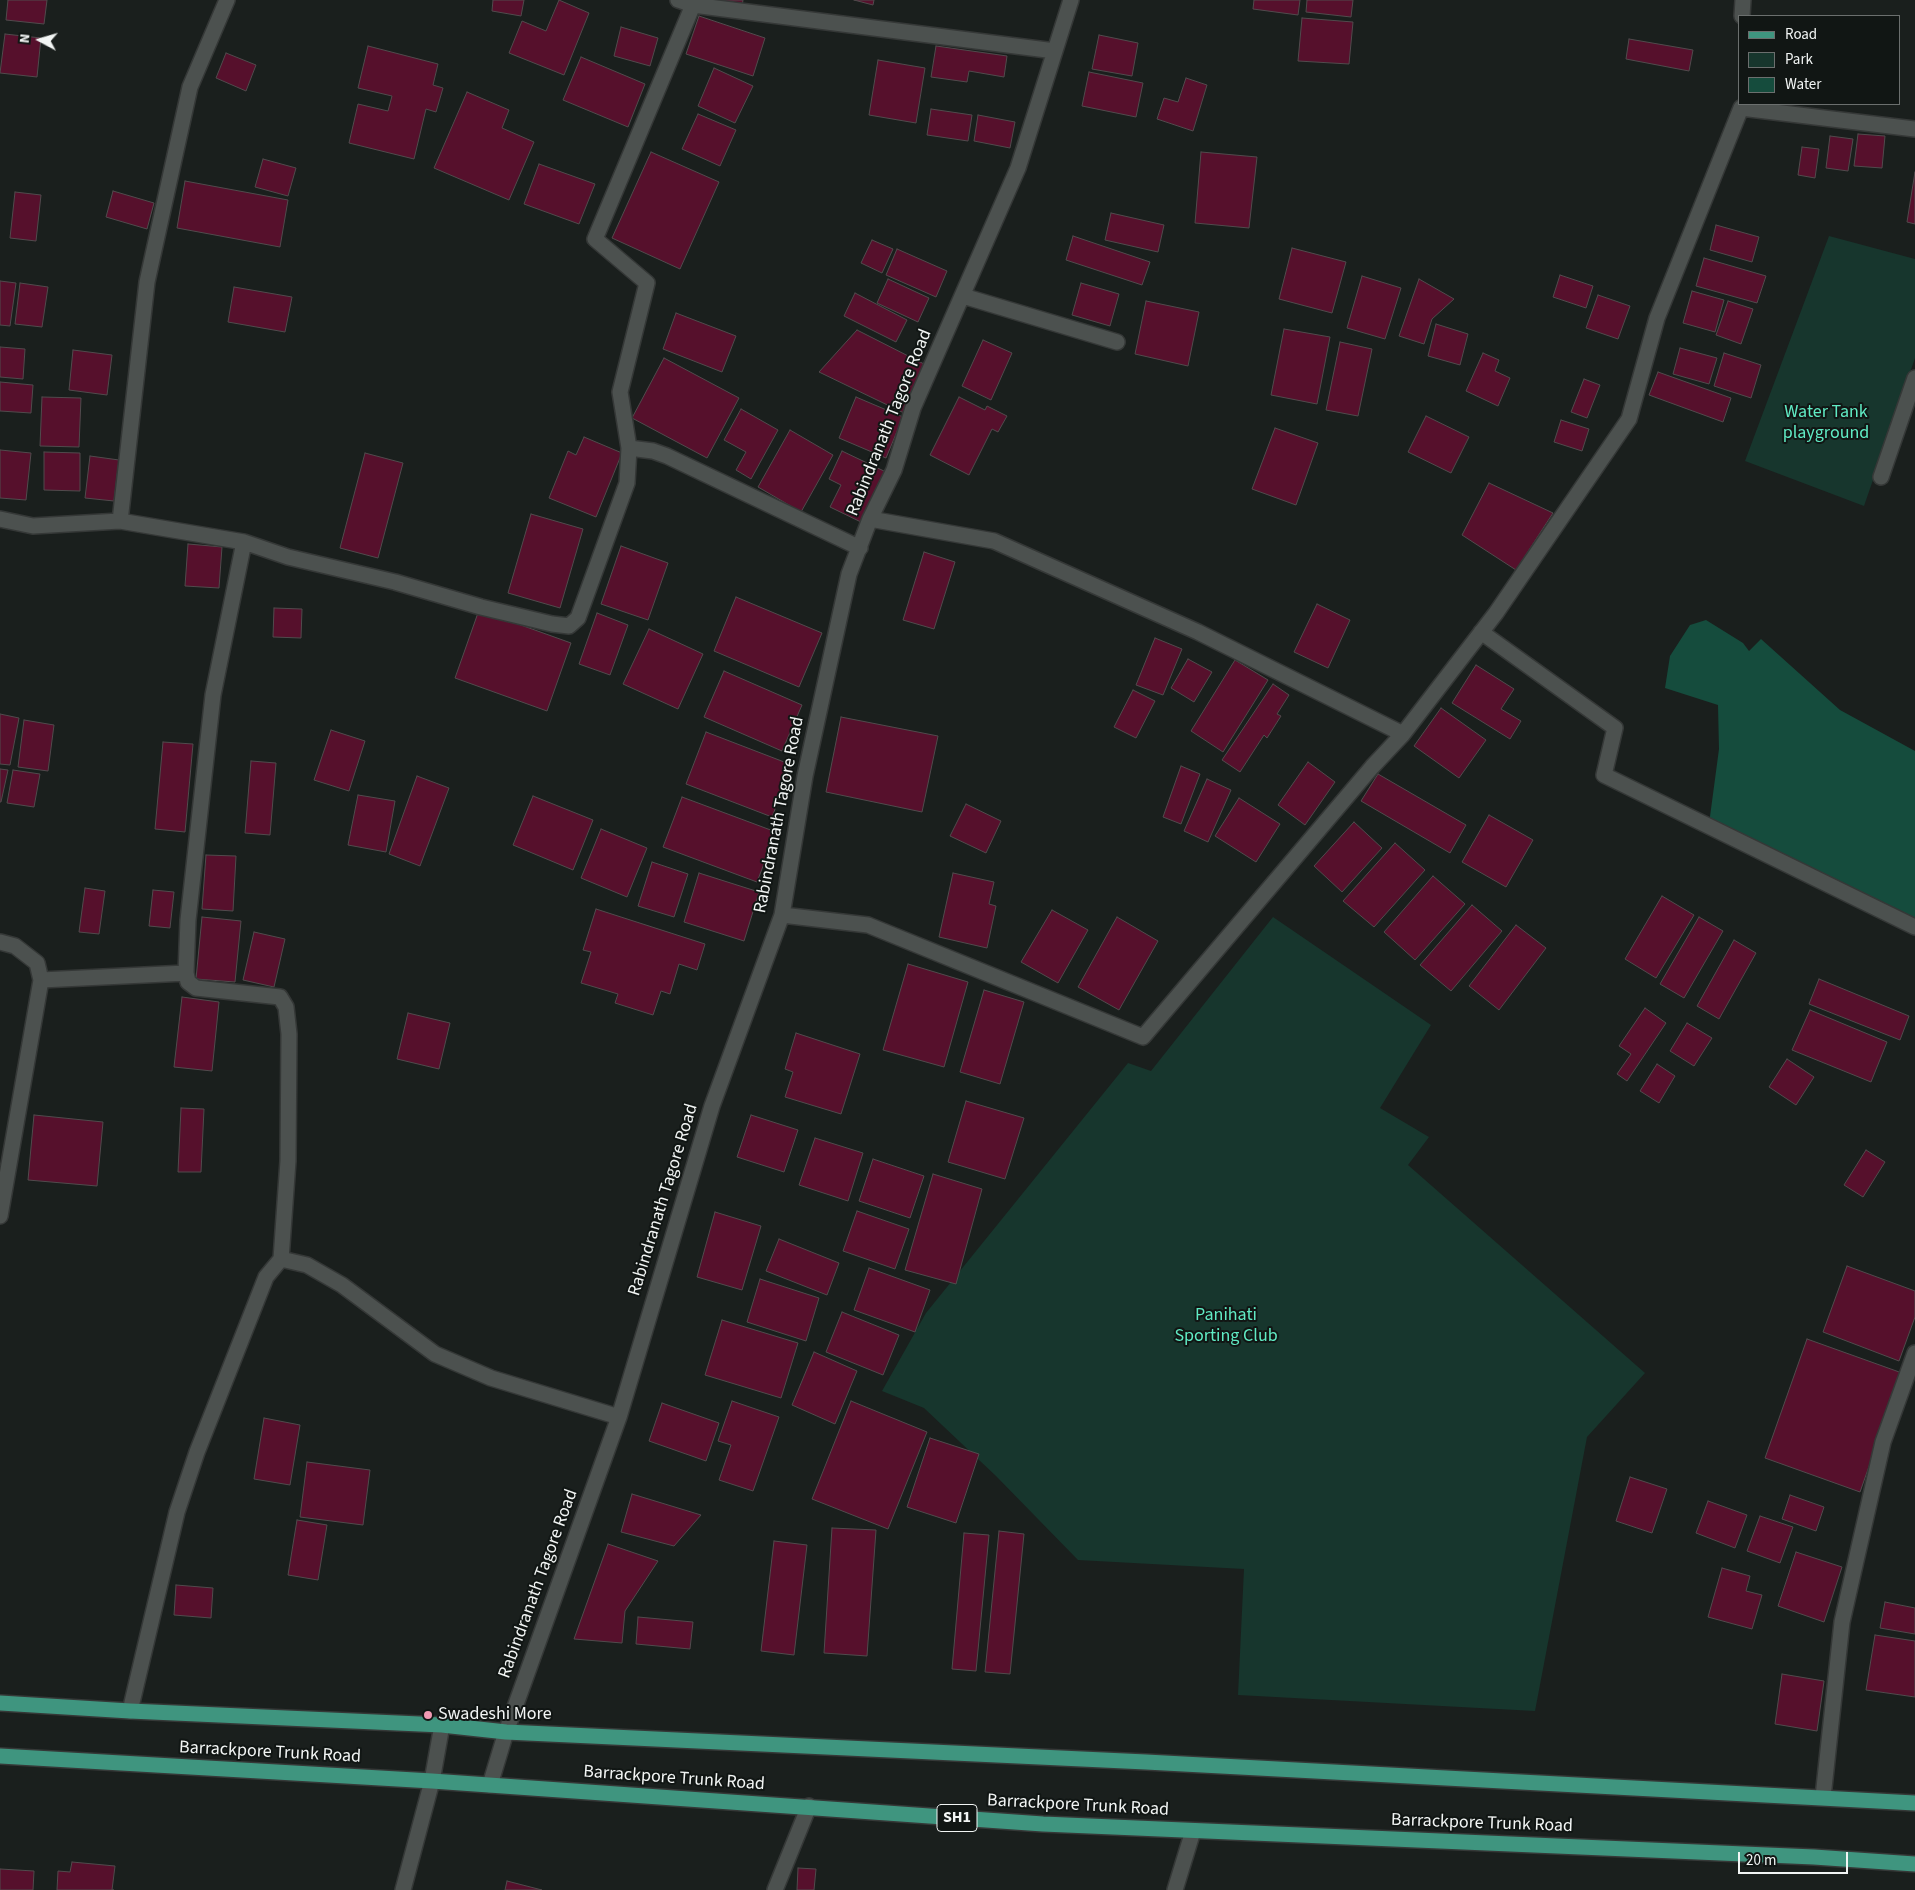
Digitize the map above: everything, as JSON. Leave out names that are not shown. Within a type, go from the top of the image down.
[{"type":"main road","name":"Barrackpore Trunk Road","points":[[0,1703],[130,1711],[442,1725],[506,1732],[1915,1803]]},
{"type":"main road","name":"Barrackpore Trunk Road","points":[[0,1756],[432,1781],[809,1806],[1043,1824],[1814,1857],[1915,1864]]},
{"type":"street","points":[[120,521],[146,282],[190,87],[227,0]]},
{"type":"street","points":[[678,0],[694,5],[1055,51]]},
{"type":"street","name":"Rabindranath Tagore Road","points":[[490,1785],[506,1732],[619,1417],[712,1106],[782,915],[807,766],[849,574],[870,519],[894,470],[913,408],[1018,168],[1071,0]]},
{"type":"street","points":[[1742,15],[1743,0]]},
{"type":"street","points":[[0,520],[33,526],[120,521],[244,542],[288,557],[395,582],[481,607],[552,624],[569,626],[578,618],[627,483],[629,448],[620,392],[647,283],[595,239],[694,5]]},
{"type":"street","points":[[782,915],[868,925],[1143,1036],[1372,767],[1403,734],[1481,632],[1630,419],[1656,318],[1741,106],[1915,129]]},
{"type":"street","points":[[962,296],[1117,342]]},
{"type":"street","points":[[1881,477],[1915,378]]},
{"type":"street","points":[[629,448],[653,451],[667,456],[860,548]]},
{"type":"street","points":[[870,519],[994,542],[1198,632],[1403,734]]},
{"type":"street","points":[[130,1711],[177,1512],[197,1452],[266,1277],[281,1259],[288,1160],[290,1034],[286,1007],[280,997],[196,988],[188,982],[186,973],[188,920],[212,695],[244,542]]},
{"type":"street","points":[[1481,632],[1615,728],[1604,775],[1915,927]]},
{"type":"street","points":[[0,942],[15,946],[37,963],[41,980],[0,1216]]},
{"type":"street","points":[[41,980],[186,973]]},
{"type":"street","points":[[281,1259],[307,1265],[342,1285],[435,1354],[490,1378],[619,1417]]},
{"type":"street","points":[[1823,1797],[1842,1622],[1883,1442],[1915,1353]]},
{"type":"street","points":[[403,1890],[432,1781],[442,1725]]},
{"type":"street","points":[[775,1890],[809,1806]]},
{"type":"street","points":[[1175,1890],[1193,1831]]},
{"type":"green space","name":"Water Tank playground","points":[[1829,236],[1915,259],[1915,358],[1864,506],[1745,461]]},
{"type":"green space","name":"Panihati Sporting Club","points":[[1273,917],[1431,1025],[1380,1108],[1429,1137],[1408,1165],[1645,1373],[1587,1437],[1535,1711],[1238,1695],[1244,1569],[1078,1560],[996,1476],[924,1408],[882,1391],[926,1313],[1128,1063],[1151,1071]]},
{"type":"water","points":[[1706,620],[1743,643],[1749,651],[1761,639],[1840,710],[1915,751],[1915,921],[1709,824],[1719,749],[1718,705],[1665,688],[1670,656],[1690,625]]},
{"type":"building","points":[[8,0],[47,0],[44,24],[6,20]]},
{"type":"building","points":[[493,0],[524,0],[521,16],[492,11]]},
{"type":"building","points":[[559,0],[589,13],[564,75],[509,53],[522,21],[546,31]]},
{"type":"building","points":[[720,0],[743,0],[742,6]]},
{"type":"building","points":[[854,0],[874,0],[873,5]]},
{"type":"building","points":[[1254,0],[1300,0],[1298,15],[1253,9]]},
{"type":"building","points":[[1307,0],[1353,0],[1351,17],[1306,12]]},
{"type":"building","points":[[699,16],[765,38],[753,76],[686,54]]},
{"type":"building","points":[[1302,18],[1353,22],[1349,64],[1298,61]]},
{"type":"building","points":[[621,27],[658,38],[650,66],[614,56]]},
{"type":"building","points":[[5,34],[41,38],[37,77],[0,73]]},
{"type":"building","points":[[1099,35],[1138,43],[1132,76],[1092,69]]},
{"type":"building","points":[[1629,39],[1693,50],[1689,71],[1626,59]]},
{"type":"building","points":[[368,46],[438,64],[433,85],[443,88],[436,112],[426,109],[414,159],[349,143],[358,104],[388,111],[392,96],[358,88]]},
{"type":"building","points":[[936,46],[1007,56],[1004,77],[969,71],[967,82],[931,77]]},
{"type":"building","points":[[226,53],[256,65],[246,91],[216,78]]},
{"type":"building","points":[[581,57],[645,84],[628,127],[563,100]]},
{"type":"building","points":[[878,60],[925,68],[916,123],[869,115]]},
{"type":"building","points":[[714,68],[753,86],[735,123],[698,106]]},
{"type":"building","points":[[1089,72],[1143,83],[1136,117],[1082,106]]},
{"type":"building","points":[[1186,78],[1207,85],[1193,131],[1157,119],[1164,98],[1178,102]]},
{"type":"building","points":[[467,92],[509,110],[502,128],[534,142],[509,200],[434,168]]},
{"type":"building","points":[[931,109],[972,115],[968,141],[927,135]]},
{"type":"building","points":[[698,114],[736,130],[720,166],[682,149]]},
{"type":"building","points":[[978,115],[1015,122],[1010,148],[974,141]]},
{"type":"building","points":[[1858,134],[1885,136],[1882,168],[1854,166]]},
{"type":"building","points":[[1830,136],[1853,139],[1848,171],[1826,168]]},
{"type":"building","points":[[1802,147],[1819,149],[1815,178],[1798,175]]},
{"type":"building","points":[[651,152],[719,182],[680,269],[612,238]]},
{"type":"building","points":[[1201,152],[1257,157],[1249,228],[1195,223]]},
{"type":"building","points":[[263,159],[296,168],[288,196],[255,187]]},
{"type":"building","points":[[539,164],[595,184],[579,224],[524,204]]},
{"type":"building","points":[[1915,172],[1915,224],[1907,222]]},
{"type":"building","points":[[185,181],[288,200],[280,247],[177,228]]},
{"type":"building","points":[[113,191],[154,203],[147,229],[106,217]]},
{"type":"building","points":[[15,192],[41,195],[36,241],[10,238]]},
{"type":"building","points":[[1111,213],[1164,225],[1158,252],[1105,240]]},
{"type":"building","points":[[1716,225],[1759,237],[1752,262],[1710,250]]},
{"type":"building","points":[[1073,236],[1150,262],[1142,285],[1066,260]]},
{"type":"building","points":[[872,240],[893,249],[882,273],[861,263]]},
{"type":"building","points":[[1292,248],[1346,262],[1332,313],[1279,299]]},
{"type":"building","points":[[897,249],[947,271],[936,297],[886,275]]},
{"type":"building","points":[[1704,258],[1766,276],[1757,303],[1696,286]]},
{"type":"building","points":[[1560,275],[1593,286],[1586,308],[1553,297]]},
{"type":"building","points":[[1362,276],[1401,288],[1385,339],[1347,328]]},
{"type":"building","points":[[888,279],[929,298],[918,322],[877,303]]},
{"type":"building","points":[[1419,279],[1454,299],[1432,319],[1424,344],[1399,336]]},
{"type":"building","points":[[0,281],[16,283],[10,326],[0,325]]},
{"type":"building","points":[[20,283],[48,287],[42,327],[15,324]]},
{"type":"building","points":[[1081,283],[1119,294],[1110,326],[1072,315]]},
{"type":"building","points":[[234,287],[292,297],[285,332],[228,322]]},
{"type":"building","points":[[1692,291],[1724,300],[1715,332],[1683,323]]},
{"type":"building","points":[[855,293],[907,320],[896,342],[844,316]]},
{"type":"building","points":[[1598,295],[1630,306],[1618,339],[1586,328]]},
{"type":"building","points":[[1146,301],[1199,312],[1188,366],[1135,354]]},
{"type":"building","points":[[1728,301],[1753,309],[1741,344],[1716,335]]},
{"type":"building","points":[[676,313],[736,336],[722,372],[663,349]]},
{"type":"building","points":[[1436,324],[1468,334],[1460,365],[1428,356]]},
{"type":"building","points":[[1284,329],[1330,337],[1317,404],[1271,395]]},
{"type":"building","points":[[857,330],[926,365],[904,413],[819,372]]},
{"type":"building","points":[[983,340],[1012,353],[991,400],[962,386]]},
{"type":"building","points":[[1340,342],[1372,349],[1358,416],[1326,410]]},
{"type":"building","points":[[0,347],[25,349],[23,379],[0,377]]},
{"type":"building","points":[[1680,348],[1717,358],[1709,384],[1673,374]]},
{"type":"building","points":[[73,350],[112,355],[107,395],[69,390]]},
{"type":"building","points":[[1483,353],[1499,360],[1495,371],[1510,378],[1498,406],[1466,391]]},
{"type":"building","points":[[1724,353],[1761,365],[1751,398],[1714,386]]},
{"type":"building","points":[[664,358],[739,398],[707,458],[632,418]]},
{"type":"building","points":[[1658,372],[1731,398],[1723,422],[1649,395]]},
{"type":"building","points":[[1584,379],[1600,385],[1587,418],[1571,412]]},
{"type":"building","points":[[0,382],[33,385],[31,413],[0,411]]},
{"type":"building","points":[[42,397],[81,398],[79,447],[40,446]]},
{"type":"building","points":[[856,397],[903,417],[886,458],[839,438]]},
{"type":"building","points":[[959,397],[985,410],[987,406],[1007,416],[998,432],[992,429],[969,475],[930,455]]},
{"type":"building","points":[[741,409],[778,430],[751,479],[736,470],[746,452],[724,440]]},
{"type":"building","points":[[1426,416],[1469,437],[1451,473],[1408,452]]},
{"type":"building","points":[[1561,420],[1589,429],[1582,451],[1554,442]]},
{"type":"building","points":[[1275,428],[1318,443],[1296,505],[1252,489]]},
{"type":"building","points":[[790,430],[833,455],[801,512],[758,487]]},
{"type":"building","points":[[584,437],[622,453],[596,517],[549,498],[568,451],[576,455]]},
{"type":"building","points":[[0,450],[31,453],[26,500],[0,498]]},
{"type":"building","points":[[842,451],[886,472],[863,523],[830,507],[841,485],[829,479]]},
{"type":"building","points":[[44,452],[80,453],[80,491],[44,490]]},
{"type":"building","points":[[365,453],[403,463],[378,558],[340,548]]},
{"type":"building","points":[[90,456],[119,460],[114,501],[85,498]]},
{"type":"building","points":[[1489,483],[1553,513],[1516,570],[1462,535]]},
{"type":"building","points":[[531,514],[583,529],[560,608],[508,593]]},
{"type":"building","points":[[188,544],[222,547],[219,588],[185,586]]},
{"type":"building","points":[[621,546],[668,563],[648,620],[601,604]]},
{"type":"building","points":[[924,552],[955,562],[934,629],[903,620]]},
{"type":"building","points":[[736,597],[822,633],[799,687],[714,651]]},
{"type":"building","points":[[1317,604],[1350,620],[1328,668],[1294,652]]},
{"type":"building","points":[[274,608],[302,609],[301,638],[273,637]]},
{"type":"building","points":[[479,610],[571,643],[547,711],[455,678]]},
{"type":"building","points":[[597,613],[628,625],[610,675],[579,664]]},
{"type":"building","points":[[649,629],[703,654],[678,709],[623,684]]},
{"type":"building","points":[[1155,638],[1182,649],[1163,695],[1136,685]]},
{"type":"building","points":[[1188,659],[1212,672],[1194,702],[1171,688]]},
{"type":"building","points":[[1235,660],[1268,680],[1223,752],[1191,731]]},
{"type":"building","points":[[1476,665],[1514,689],[1501,709],[1521,721],[1510,739],[1452,703]]},
{"type":"building","points":[[724,671],[802,705],[782,751],[704,717]]},
{"type":"building","points":[[1273,684],[1289,695],[1277,714],[1281,716],[1267,738],[1264,735],[1240,772],[1222,760]]},
{"type":"building","points":[[1133,690],[1155,701],[1136,738],[1114,727]]},
{"type":"building","points":[[1441,708],[1486,740],[1459,778],[1414,746]]},
{"type":"building","points":[[0,714],[19,718],[10,765],[0,764]]},
{"type":"building","points":[[841,717],[938,736],[922,812],[826,792]]},
{"type":"building","points":[[24,720],[54,725],[48,771],[18,767]]},
{"type":"building","points":[[331,730],[365,741],[349,791],[314,780]]},
{"type":"building","points":[[706,732],[792,765],[772,817],[686,784]]},
{"type":"building","points":[[163,742],[193,744],[185,832],[155,829]]},
{"type":"building","points":[[251,761],[276,763],[270,835],[245,833]]},
{"type":"building","points":[[1308,762],[1335,782],[1305,825],[1278,805]]},
{"type":"building","points":[[1181,766],[1200,774],[1181,824],[1163,817]]},
{"type":"building","points":[[0,769],[8,770],[1,802],[0,802]]},
{"type":"building","points":[[13,770],[40,774],[34,807],[7,803]]},
{"type":"building","points":[[1378,774],[1466,825],[1450,853],[1361,801]]},
{"type":"building","points":[[417,776],[449,788],[420,866],[389,854]]},
{"type":"building","points":[[1207,779],[1231,790],[1208,842],[1184,831]]},
{"type":"building","points":[[358,795],[395,801],[386,852],[348,845]]},
{"type":"building","points":[[533,796],[593,820],[573,870],[513,845]]},
{"type":"building","points":[[682,797],[776,832],[757,882],[663,847]]},
{"type":"building","points":[[1239,798],[1280,824],[1256,862],[1215,836]]},
{"type":"building","points":[[966,804],[1001,821],[986,853],[950,836]]},
{"type":"building","points":[[1489,815],[1533,840],[1506,887],[1462,862]]},
{"type":"building","points":[[1354,822],[1382,848],[1342,892],[1314,866]]},
{"type":"building","points":[[601,829],[647,848],[627,897],[581,878]]},
{"type":"building","points":[[1395,843],[1425,870],[1374,927],[1343,901]]},
{"type":"building","points":[[206,855],[236,856],[233,911],[202,909]]},
{"type":"building","points":[[652,862],[688,874],[674,917],[638,906]]},
{"type":"building","points":[[699,873],[759,892],[744,941],[684,922]]},
{"type":"building","points":[[953,873],[994,882],[989,904],[996,906],[987,948],[939,937]]},
{"type":"building","points":[[1433,876],[1465,904],[1415,960],[1384,932]]},
{"type":"building","points":[[85,888],[105,891],[99,934],[79,932]]},
{"type":"building","points":[[153,890],[174,892],[170,928],[149,926]]},
{"type":"building","points":[[1662,896],[1694,915],[1656,978],[1625,959]]},
{"type":"building","points":[[1472,905],[1502,931],[1451,991],[1420,965]]},
{"type":"building","points":[[596,909],[705,944],[697,970],[679,964],[670,994],[661,991],[653,1015],[615,1003],[618,994],[581,983],[591,952],[583,950]]},
{"type":"building","points":[[1052,910],[1088,930],[1058,983],[1021,962]]},
{"type":"building","points":[[202,917],[241,921],[235,982],[196,979]]},
{"type":"building","points":[[1117,917],[1158,941],[1119,1010],[1078,987]]},
{"type":"building","points":[[1699,917],[1723,931],[1684,998],[1660,984]]},
{"type":"building","points":[[1516,925],[1546,948],[1499,1010],[1469,986]]},
{"type":"building","points":[[254,932],[285,939],[274,987],[243,980]]},
{"type":"building","points":[[1734,940],[1756,953],[1719,1019],[1697,1006]]},
{"type":"building","points":[[908,964],[968,982],[944,1067],[883,1050]]},
{"type":"building","points":[[1819,979],[1909,1016],[1900,1040],[1809,1004]]},
{"type":"building","points":[[984,990],[1024,1002],[1000,1084],[960,1072]]},
{"type":"building","points":[[182,997],[219,1002],[212,1071],[174,1067]]},
{"type":"building","points":[[1645,1008],[1666,1023],[1627,1081],[1617,1074],[1631,1054],[1619,1046]]},
{"type":"building","points":[[1810,1010],[1887,1042],[1871,1082],[1792,1050]]},
{"type":"building","points":[[408,1013],[450,1023],[439,1069],[397,1059]]},
{"type":"building","points":[[1687,1023],[1712,1038],[1694,1066],[1670,1051]]},
{"type":"building","points":[[796,1033],[860,1054],[841,1114],[785,1097],[793,1072],[785,1069]]},
{"type":"building","points":[[1787,1059],[1814,1077],[1796,1105],[1769,1087]]},
{"type":"building","points":[[1657,1064],[1675,1076],[1659,1103],[1640,1091]]},
{"type":"building","points":[[966,1101],[1024,1118],[1005,1179],[948,1162]]},
{"type":"building","points":[[181,1108],[204,1109],[201,1172],[178,1172]]},
{"type":"building","points":[[34,1115],[103,1122],[97,1186],[28,1180]]},
{"type":"building","points":[[751,1115],[798,1130],[784,1172],[737,1157]]},
{"type":"building","points":[[815,1138],[863,1153],[848,1201],[799,1185]]},
{"type":"building","points":[[1866,1150],[1885,1162],[1863,1197],[1844,1185]]},
{"type":"building","points":[[873,1159],[924,1176],[910,1218],[859,1201]]},
{"type":"building","points":[[933,1174],[982,1189],[956,1284],[905,1270]]},
{"type":"building","points":[[857,1211],[909,1229],[895,1269],[843,1251]]},
{"type":"building","points":[[715,1212],[761,1226],[742,1290],[697,1277]]},
{"type":"building","points":[[779,1239],[839,1263],[827,1295],[766,1271]]},
{"type":"building","points":[[1847,1266],[1915,1291],[1915,1317],[1899,1361],[1823,1332]]},
{"type":"building","points":[[869,1268],[930,1290],[915,1332],[854,1310]]},
{"type":"building","points":[[760,1279],[819,1298],[806,1341],[747,1322]]},
{"type":"building","points":[[842,1312],[899,1335],[883,1375],[826,1352]]},
{"type":"building","points":[[722,1320],[798,1343],[781,1398],[705,1375]]},
{"type":"building","points":[[1807,1339],[1902,1373],[1860,1492],[1765,1458]]},
{"type":"building","points":[[814,1352],[857,1371],[835,1424],[792,1405]]},
{"type":"building","points":[[732,1401],[779,1417],[753,1491],[719,1480],[731,1445],[718,1441]]},
{"type":"building","points":[[851,1401],[927,1432],[888,1529],[812,1499]]},
{"type":"building","points":[[662,1403],[719,1423],[706,1461],[649,1441]]},
{"type":"building","points":[[264,1418],[300,1425],[290,1485],[254,1479]]},
{"type":"building","points":[[930,1438],[979,1454],[956,1523],[907,1507]]},
{"type":"building","points":[[307,1462],[370,1470],[363,1525],[300,1517]]},
{"type":"building","points":[[1630,1477],[1667,1489],[1652,1533],[1616,1521]]},
{"type":"building","points":[[632,1494],[701,1515],[674,1546],[621,1532]]},
{"type":"building","points":[[1790,1495],[1824,1507],[1816,1531],[1782,1519]]},
{"type":"building","points":[[1708,1501],[1747,1515],[1735,1548],[1696,1533]]},
{"type":"building","points":[[1760,1516],[1793,1527],[1780,1563],[1747,1551]]},
{"type":"building","points":[[297,1520],[327,1525],[318,1580],[288,1575]]},
{"type":"building","points":[[832,1528],[876,1530],[867,1656],[824,1653]]},
{"type":"building","points":[[999,1531],[1024,1534],[1010,1674],[985,1672]]},
{"type":"building","points":[[964,1533],[989,1535],[976,1671],[952,1669]]},
{"type":"building","points":[[774,1541],[807,1545],[794,1655],[761,1651]]},
{"type":"building","points":[[608,1544],[658,1561],[625,1611],[622,1643],[574,1639]]},
{"type":"building","points":[[1796,1552],[1842,1567],[1824,1622],[1778,1606]]},
{"type":"building","points":[[1722,1568],[1750,1576],[1746,1591],[1762,1595],[1752,1629],[1708,1617]]},
{"type":"building","points":[[176,1585],[213,1588],[211,1618],[174,1615]]},
{"type":"building","points":[[1885,1602],[1915,1608],[1915,1634],[1880,1628]]},
{"type":"building","points":[[638,1617],[693,1622],[690,1649],[636,1644]]},
{"type":"building","points":[[1875,1635],[1915,1641],[1915,1697],[1866,1690]]},
{"type":"building","points":[[1782,1674],[1824,1681],[1817,1731],[1775,1724]]},
{"type":"building","points":[[72,1862],[115,1866],[112,1890],[57,1890],[58,1871],[70,1872]]},
{"type":"building","points":[[798,1868],[816,1869],[814,1890],[797,1890]]},
{"type":"building","points":[[0,1869],[34,1871],[33,1890],[0,1890]]},
{"type":"building","points":[[507,1881],[542,1890],[505,1890]]},
{"type":"place","name":"Swadeshi More","points":[[428,1715]]}]
